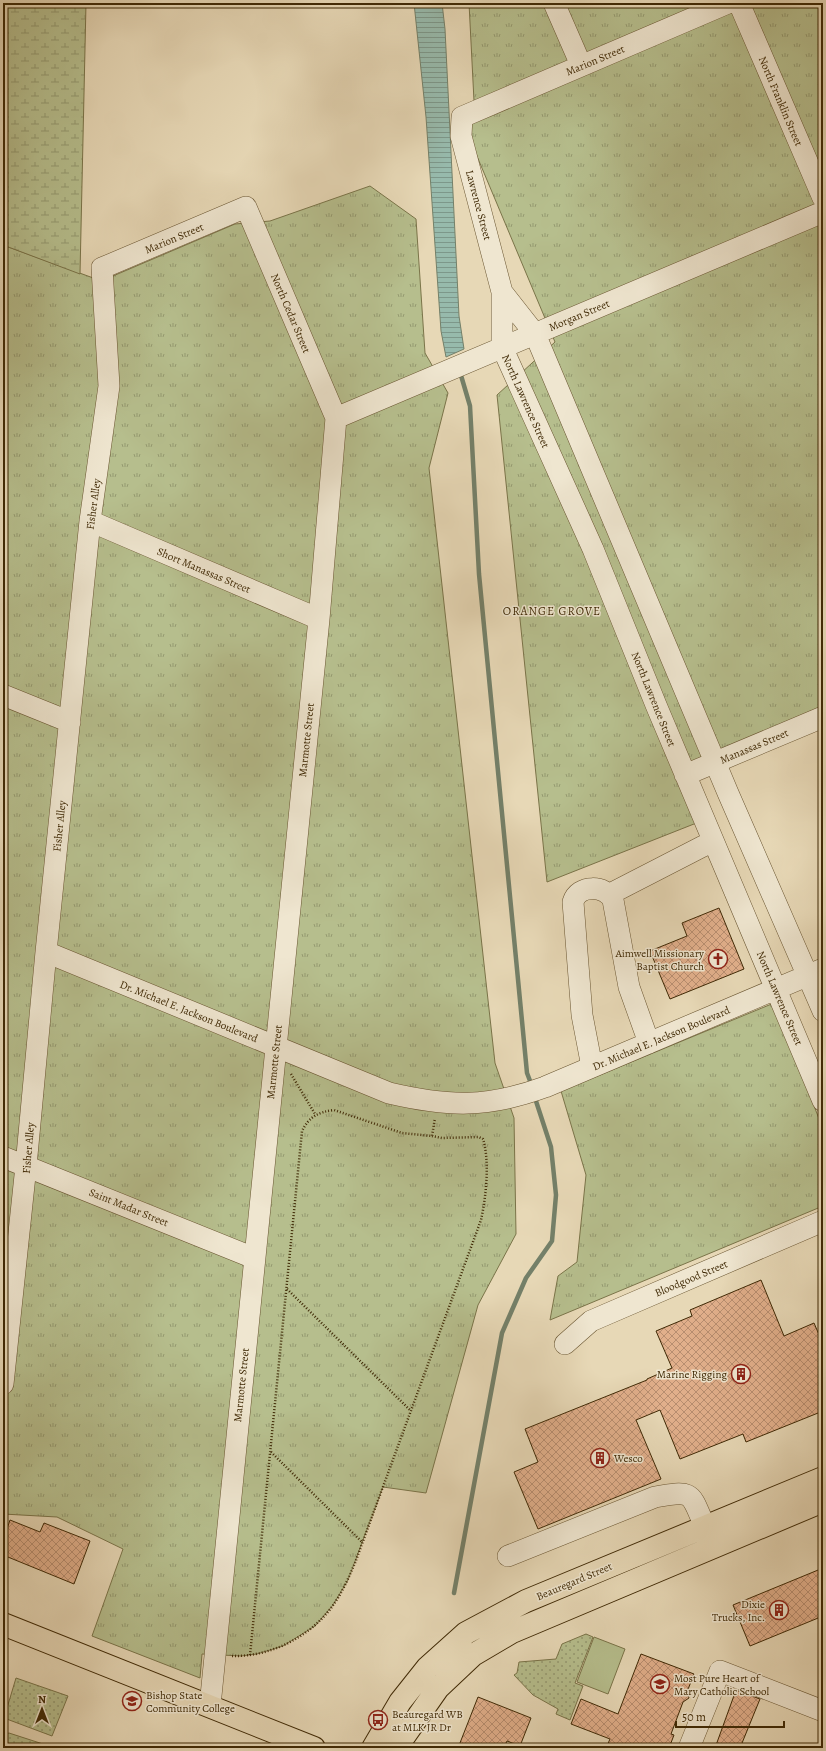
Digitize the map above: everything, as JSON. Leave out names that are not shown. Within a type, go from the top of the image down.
[{"type":"main road","name":"Beauregard Street","points":[[373,1748],[400,1702],[427,1668],[466,1633],[526,1601],[823,1478]]},
{"type":"main road","name":"Beauregard Street","points":[[396,1748],[438,1688],[473,1655],[512,1632],[823,1501]]},
{"type":"main road","points":[[3,1624],[314,1748]]},
{"type":"street","points":[[554,3],[581,65]]},
{"type":"street","name":"Marion Street","points":[[462,117],[728,3]]},
{"type":"street","name":"North Franklin Street","points":[[739,3],[823,198]]},
{"type":"street","name":"Lawrence Street","points":[[462,117],[461,136],[502,292]]},
{"type":"street","name":"Marion Street","points":[[102,268],[246,207]]},
{"type":"street","name":"North Cedar Street","points":[[246,207],[336,418]]},
{"type":"street","name":"Morgan Street","points":[[336,418],[823,212]]},
{"type":"street","name":"Fisher Alley","points":[[3,1384],[90,522],[109,386],[102,268]]},
{"type":"street","points":[[502,292],[535,334],[716,762],[816,972],[823,1011]]},
{"type":"street","name":"North Lawrence Street","points":[[502,292],[502,348],[593,549],[685,775],[777,989],[823,1101]]},
{"type":"street","name":"Marmotte Street","points":[[210,1706],[319,619],[336,418]]},
{"type":"street","name":"Short Manassas Street","points":[[90,522],[319,619]]},
{"type":"street","points":[[3,695],[70,722]]},
{"type":"street","name":"Manassas Street","points":[[685,775],[823,716]]},
{"type":"street","points":[[610,894],[713,841]]},
{"type":"street","points":[[592,1067],[582,1015],[574,902],[575,897],[579,892],[586,889],[600,889],[610,894],[613,900],[628,987],[649,1043]]},
{"type":"street","name":"Dr. Michael E. Jackson Boulevard","points":[[46,952],[275,1047],[389,1092],[418,1100],[445,1103],[484,1104],[518,1097],[545,1087],[816,972]]},
{"type":"street","name":"Saint Madar Street","points":[[3,1157],[254,1258]]},
{"type":"street","name":"Bloodgood Street","points":[[565,1344],[591,1321],[823,1221]]},
{"type":"street","points":[[508,1556],[655,1498],[675,1494],[685,1494],[693,1498],[705,1527]]},
{"type":"street","points":[[689,1748],[720,1671],[823,1711]]},
{"type":"path","points":[[289,1070],[315,1114]]},
{"type":"path","points":[[226,1656],[250,1655],[282,1646],[314,1626],[330,1610],[340,1594],[362,1542],[482,1220],[487,1187],[483,1139],[442,1138],[402,1133],[334,1110],[323,1111],[315,1114],[306,1124],[300,1140],[250,1655]]},
{"type":"path","points":[[432,1136],[435,1117],[441,1116]]},
{"type":"path","points":[[286,1289],[411,1412]]},
{"type":"path","points":[[270,1452],[362,1542]]},
{"type":"green space","points":[[3,3],[86,3],[80,274],[3,245]]},
{"type":"green space","points":[[469,3],[823,3],[823,706],[677,768],[699,822],[547,882],[497,395],[555,342],[458,111],[474,101]]},
{"type":"green space","points":[[370,186],[416,219],[425,353],[448,393],[429,468],[495,1063],[514,1118],[516,1234],[478,1305],[426,1493],[383,1487],[348,1580],[333,1605],[315,1626],[283,1646],[257,1654],[241,1656],[202,1654],[200,1678],[92,1636],[123,1549],[57,1517],[3,1514],[3,245],[96,279],[113,276],[235,224],[270,221]]},
{"type":"green space","points":[[774,1003],[823,1129],[823,1206],[550,1320],[558,1276],[577,1262],[586,1175],[561,1091]]},
{"type":"green space","points":[[586,1634],[593,1637],[575,1683],[583,1686],[570,1720],[556,1714],[558,1709],[533,1695],[514,1675],[517,1673],[519,1662],[556,1659],[562,1644]]},
{"type":"green space","points":[[594,1637],[625,1649],[608,1694],[577,1682]]},
{"type":"green space","points":[[16,1678],[68,1696],[52,1736],[4,1718]]},
{"type":"green space","points":[[9,1733],[43,1744],[45,1748],[3,1748],[3,1735]]},
{"type":"shaded area","points":[[414,3],[442,3],[445,29],[459,316],[464,349],[446,357],[441,331],[426,117]]},
{"type":"building","name":"Aimwell Missionary Baptist Church","points":[[719,908],[744,969],[670,999],[650,951],[687,936],[682,923]]},
{"type":"building","name":"Marine Rigging","points":[[761,1280],[784,1336],[814,1323],[823,1344],[823,1411],[746,1442],[743,1434],[680,1459],[660,1410],[636,1420],[661,1479],[538,1529],[514,1472],[538,1462],[525,1429],[647,1380],[672,1368],[656,1331],[692,1316],[690,1310]]},
{"type":"building","points":[[10,1520],[40,1532],[44,1523],[90,1541],[74,1584],[3,1555],[3,1527],[7,1529]]},
{"type":"building","name":"Dixie Trucks, Inc.","points":[[823,1568],[823,1616],[750,1646],[733,1605]]},
{"type":"building","points":[[641,1654],[694,1674],[687,1692],[689,1698],[683,1702],[671,1734],[674,1735],[669,1748],[606,1748],[610,1739],[571,1724],[581,1699],[618,1714]]},
{"type":"building","points":[[736,1690],[760,1699],[740,1748],[715,1748]]},
{"type":"building","points":[[478,1697],[531,1718],[520,1746],[507,1741],[504,1748],[458,1748]]},
{"type":"waterway","points":[[460,372],[470,406],[479,574],[527,1073],[532,1086]]},
{"type":"waterway","points":[[454,1593],[502,1333],[526,1278],[552,1241],[556,1195],[551,1147],[534,1095]]},
{"type":"place","name":"Aimwell Missionary Baptist Church","points":[[718,959]]},
{"type":"place","name":"Marine Rigging","points":[[741,1374]]},
{"type":"place","name":"Wesco","points":[[600,1458]]},
{"type":"place","name":"Dixie Trucks, Inc.","points":[[779,1610]]},
{"type":"place","name":"Most Pure Heart of Mary Catholic School","points":[[660,1684]]},
{"type":"place","name":"Bishop State Community College","points":[[132,1701]]},
{"type":"place","name":"Beauregard WB at MLK JR Dr","points":[[378,1720]]},
{"type":"district","name":"ORANGE GROVE","points":[[552,611]]}]
